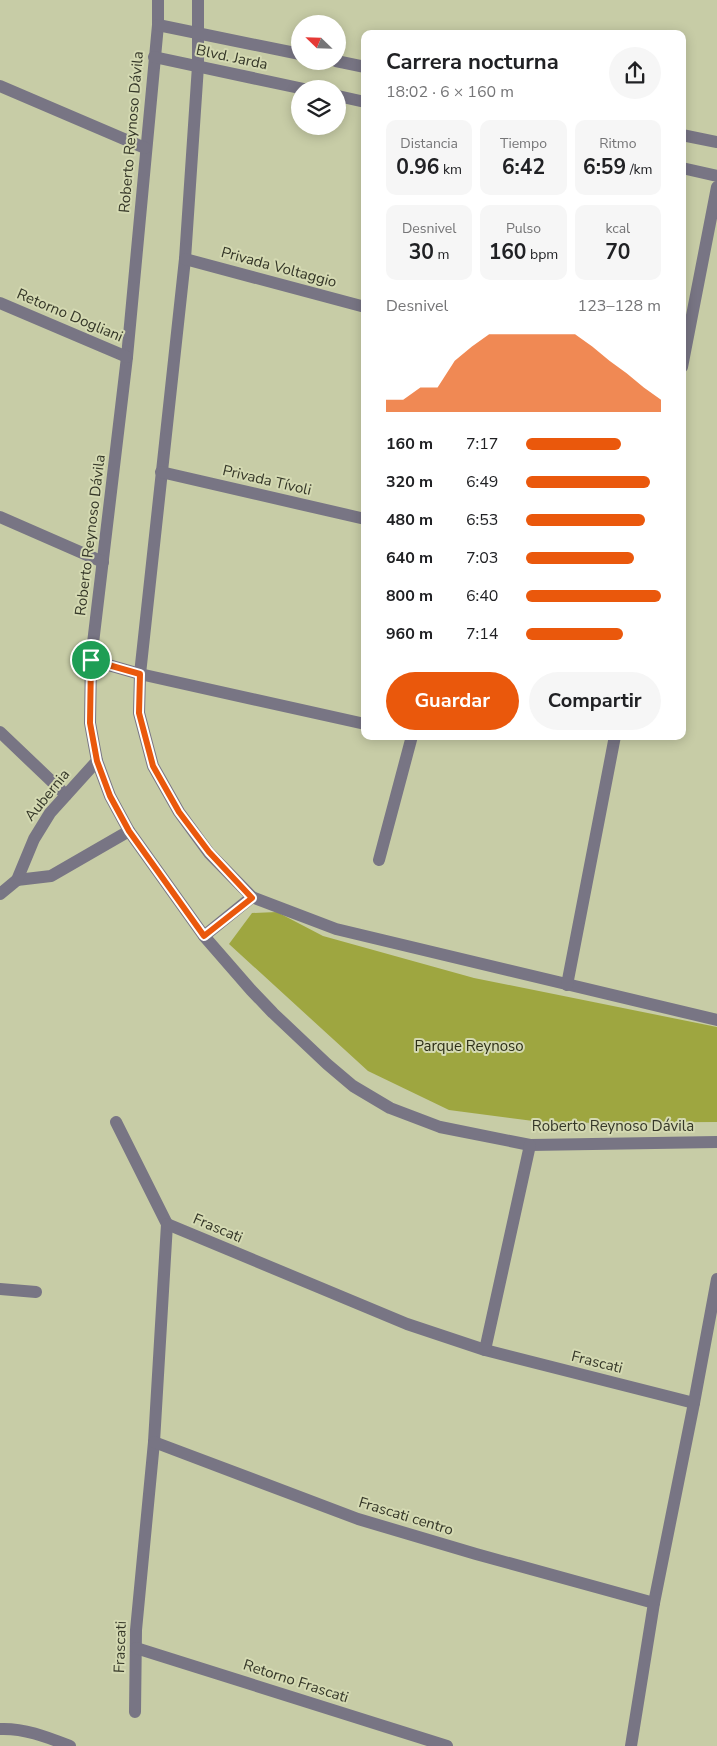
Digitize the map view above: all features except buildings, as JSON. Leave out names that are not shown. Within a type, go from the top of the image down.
[{"type":"street","name":"Roberto Reynoso Dávila","points":[[158,0],[158,25],[127,357],[91,660],[90,723],[97,761],[110,796],[129,831],[204,936],[273,1014],[354,1086],[390,1108],[440,1127],[530,1144],[717,1142]]},
{"type":"street","points":[[198,0],[198,66],[185,259],[140,674],[139,713],[153,766],[179,812],[209,852],[252,898],[336,930],[717,1020]]},
{"type":"street","name":"Blvd. Jarda","points":[[158,25],[291,52]]},
{"type":"street","name":"Blvd. Jarda","points":[[154,58],[291,86]]},
{"type":"street","points":[[346,63],[361,67]]},
{"type":"street","points":[[0,86],[146,148]]},
{"type":"street","points":[[346,98],[361,101]]},
{"type":"street","points":[[686,136],[717,142]]},
{"type":"street","points":[[686,169],[717,176]]},
{"type":"street","points":[[686,346],[717,187]]},
{"type":"street","name":"Privada Voltaggio","points":[[185,259],[361,306]]},
{"type":"street","name":"Retorno Dogliani","points":[[0,304],[127,357]]},
{"type":"street","name":"Privada Tívoli","points":[[161,472],[361,518]]},
{"type":"street","points":[[0,517],[103,562]]},
{"type":"street","points":[[91,660],[140,674],[361,723]]},
{"type":"street","points":[[0,732],[66,795]]},
{"type":"street","points":[[379,860],[411,740]]},
{"type":"street","points":[[567,985],[614,740]]},
{"type":"street","name":"Aubernia","points":[[0,894],[16,880],[34,839],[50,813],[97,761]]},
{"type":"street","points":[[16,880],[51,876],[129,831]]},
{"type":"street","points":[[204,936],[252,898]]},
{"type":"street","name":"Frascati","points":[[116,1122],[167,1224],[154,1442],[136,1648],[135,1712]]},
{"type":"street","points":[[485,1350],[530,1144]]},
{"type":"street","name":"Frascati","points":[[167,1224],[407,1324],[485,1350],[694,1403]]},
{"type":"street","points":[[631,1746],[654,1603],[717,1279]]},
{"type":"street","points":[[0,1289],[36,1292]]},
{"type":"street","name":"Frascati centro","points":[[154,1442],[358,1519],[654,1603]]},
{"type":"street","name":"Retorno Frascati","points":[[136,1648],[447,1746]]},
{"type":"street","points":[[0,1729],[17,1728],[70,1746]]},
{"type":"green space","name":"Parque Reynoso","points":[[277,912],[323,936],[474,978],[717,1027],[717,1122],[549,1123],[449,1110],[368,1071],[229,944],[252,913]]},
{"type":"route","points":[[91,660],[140,674],[139,713],[153,766],[179,812],[209,852],[252,898],[204,936],[129,831],[110,796],[97,761],[90,723],[91,660]]}]
